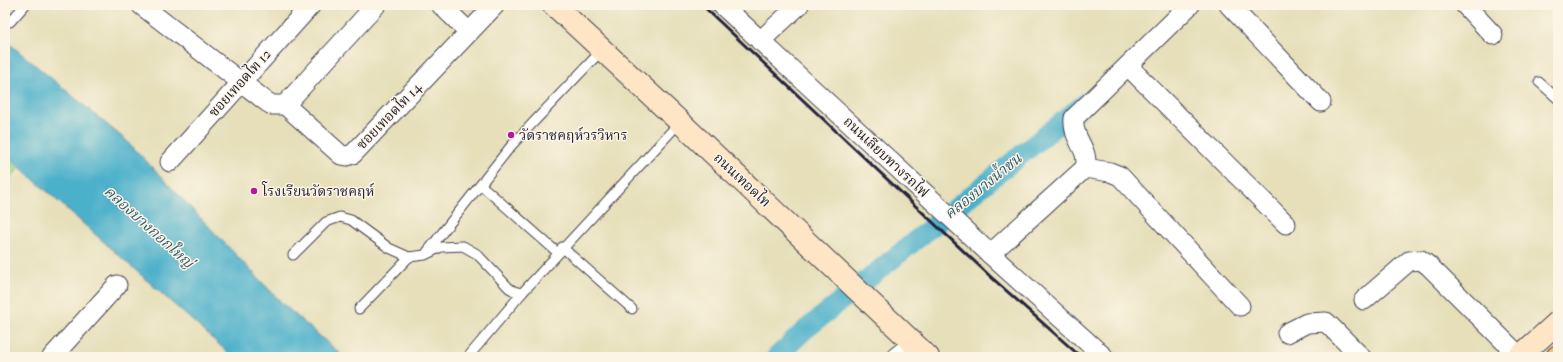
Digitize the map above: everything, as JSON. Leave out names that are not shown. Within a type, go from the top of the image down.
[{"type":"main road","name":"ถนนเทอดไท","points":[[554,5],[921,350]]},
{"type":"main road","points":[[1519,357],[1558,322]]},
{"type":"street","points":[[141,5],[240,82],[278,105],[376,5]]},
{"type":"street","name":"ซอยเทอดไท 12","points":[[170,162],[310,5]]},
{"type":"street","points":[[441,5],[469,32]]},
{"type":"street","name":"ซอยเทอดไท 14","points":[[278,105],[340,155],[347,156],[352,154],[495,5]]},
{"type":"street","name":"ถนนเลียบทางรถไฟ","points":[[722,5],[990,254],[1104,357]]},
{"type":"street","points":[[760,41],[798,5]]},
{"type":"street","points":[[990,254],[1085,168],[1087,161],[1084,149],[1075,136],[1073,127],[1074,118],[1190,5]]},
{"type":"street","points":[[1229,5],[1321,102]]},
{"type":"street","points":[[1466,5],[1493,35]]},
{"type":"street","points":[[1128,66],[1286,224]]},
{"type":"street","points":[[1085,168],[1105,171],[1120,176],[1240,306]]},
{"type":"street","points":[[1364,300],[1409,261],[1421,260],[1429,266],[1519,357]]},
{"type":"street","points":[[52,357],[117,285]]},
{"type":"street","points":[[1288,333],[1307,323],[1326,322],[1361,357]]},
{"type":"street","points":[[896,357],[921,350]]},
{"type":"lane","points":[[10,22],[25,5]]},
{"type":"lane","points":[[425,255],[511,146],[602,50]]},
{"type":"lane","points":[[1539,82],[1558,99]]},
{"type":"lane","points":[[468,357],[560,250],[680,122]]},
{"type":"lane","points":[[481,185],[632,309]]},
{"type":"lane","points":[[293,255],[326,222],[340,217],[351,220],[389,248],[409,256],[425,255],[441,247],[463,246],[477,254],[509,288],[522,293]]},
{"type":"lane","points":[[359,309],[409,256]]},
{"type":"green space","points":[[5,154],[20,167],[5,184]]},
{"type":"water","name":"คลองบางกอกใหญ่","points":[[5,40],[127,141],[283,304],[344,357],[233,357],[5,154]]},
{"type":"waterway","name":"คลองบางน้ำชน","points":[[776,357],[805,330],[1085,103]]},
{"type":"railway","points":[[702,5],[991,277],[1081,357]]},
{"type":"place","name":"วัดราชคฤห์วรวิหาร","points":[[511,135]]},
{"type":"place","name":"โรงเรียนวัดราชคฤห์","points":[[254,191]]}]
